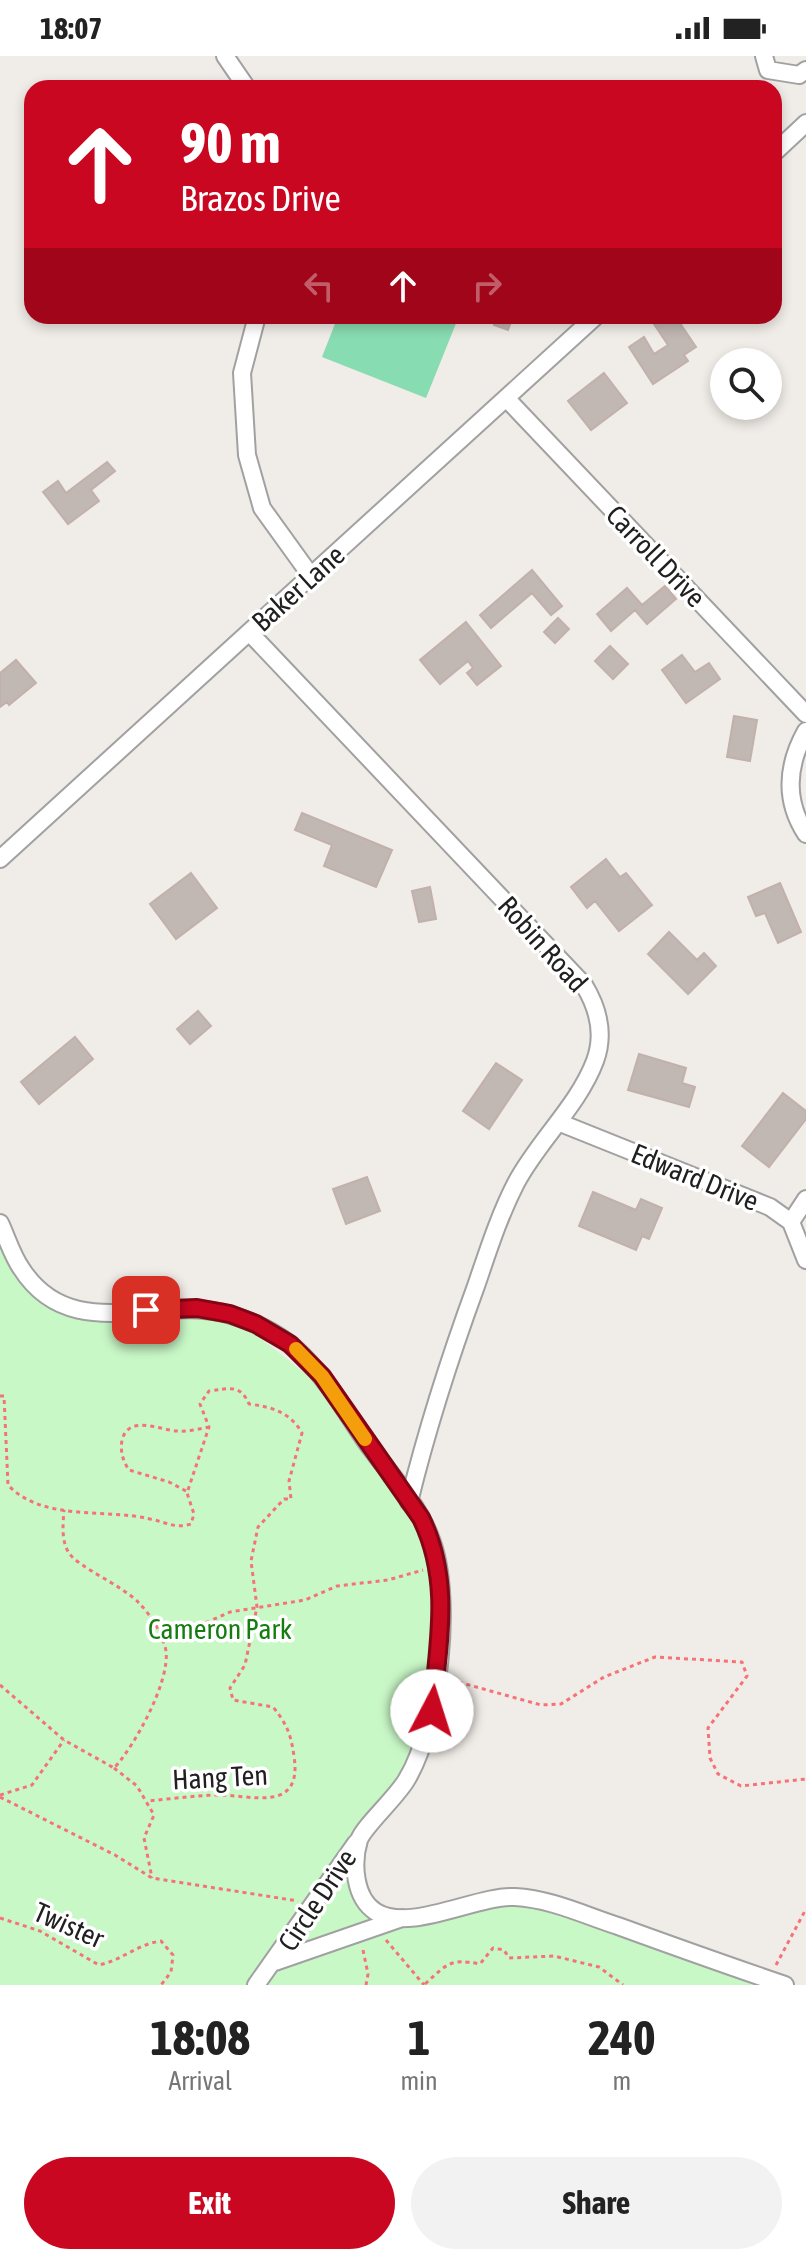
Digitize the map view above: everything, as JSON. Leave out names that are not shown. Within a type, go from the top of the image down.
[{"type":"street","points":[[225,56],[242,80]]},
{"type":"street","points":[[764,56],[768,70],[799,75],[806,70]]},
{"type":"street","points":[[782,146],[806,123]]},
{"type":"street","points":[[255,324],[242,373],[247,455],[262,508],[311,576]]},
{"type":"street","name":"Baker Lane","points":[[0,859],[587,324]]},
{"type":"street","name":"Carroll Drive","points":[[506,398],[806,714]]},
{"type":"street","name":"Robin Road","points":[[249,632],[592,998],[598,1013],[599,1047],[595,1062],[517,1180],[504,1206],[459,1332],[409,1502]]},
{"type":"street","points":[[806,731],[796,748],[790,784],[792,804],[806,834]]},
{"type":"street","name":"Edward Drive","points":[[558,1122],[770,1207],[791,1222],[806,1260]]},
{"type":"street","points":[[791,1222],[806,1199]]},
{"type":"street","name":"Circle Drive","points":[[0,1223],[29,1279],[65,1307],[83,1313],[107,1314],[212,1310],[256,1324],[290,1344],[322,1376],[431,1538],[439,1565],[442,1592],[436,1675],[432,1711],[414,1767],[393,1801],[360,1838],[256,1985]]},
{"type":"street","points":[[360,1838],[356,1865],[358,1890],[377,1912],[402,1918]]},
{"type":"street","name":"Circle Drive","points":[[275,1962],[402,1918],[504,1896],[548,1902],[785,1985]]},
{"type":"path","name":"Hang Ten","points":[[64,1510],[149,1518],[180,1527],[191,1524],[194,1514],[187,1493],[209,1427],[200,1404],[209,1391],[236,1387],[244,1392],[249,1404],[272,1407],[294,1420],[302,1433],[289,1481],[291,1499],[284,1499],[258,1527],[251,1561],[257,1607],[245,1665],[230,1688],[233,1700],[273,1707],[290,1729],[297,1771],[291,1787],[278,1796],[260,1799],[217,1795],[147,1801],[154,1815],[144,1838],[152,1878]]},
{"type":"path","points":[[0,1396],[4,1396],[6,1418],[8,1485],[19,1497],[64,1510],[64,1539],[71,1557],[108,1578],[140,1603],[159,1632],[166,1664],[131,1750],[114,1768]]},
{"type":"path","points":[[187,1493],[169,1482],[129,1470],[123,1460],[123,1438],[128,1429],[140,1425],[178,1431],[209,1427]]},
{"type":"path","points":[[159,1632],[203,1624],[230,1612],[305,1600],[337,1586],[388,1580],[439,1565]]},
{"type":"path","points":[[436,1675],[541,1705],[561,1704],[604,1677],[655,1657],[742,1662],[747,1676],[708,1728],[710,1758],[718,1774],[741,1786],[806,1779]]},
{"type":"path","points":[[0,1685],[64,1740],[114,1768],[137,1786],[147,1801]]},
{"type":"path","points":[[0,1796],[32,1785],[64,1740]]},
{"type":"path","points":[[0,1796],[115,1855],[152,1878],[282,1900],[298,1901],[303,1891]]},
{"type":"path","points":[[768,1979],[806,1909]]},
{"type":"path","name":"Twister","points":[[0,1918],[40,1931],[99,1965],[115,1961],[145,1943],[161,1941],[173,1955],[171,1972],[161,1985]]},
{"type":"path","points":[[375,1928],[424,1984],[447,1963],[459,1960],[480,1964],[493,1948],[504,1950],[509,1958],[554,1956],[599,1967],[623,1985]]},
{"type":"path","points":[[356,1934],[368,1974],[366,1985]]},
{"type":"green space","points":[[335,324],[456,324],[426,398],[322,357]]},
{"type":"green space","name":"Cameron Park","points":[[0,1223],[52,1300],[120,1311],[230,1314],[335,1397],[421,1518],[441,1616],[421,1749],[360,1838],[356,1865],[377,1912],[402,1918],[525,1898],[782,1985],[0,1985]]},
{"type":"building","points":[[494,324],[510,324],[508,330]]},
{"type":"building","points":[[654,324],[680,324],[696,347],[684,355],[688,361],[653,384],[629,347],[644,337],[654,354],[668,345]]},
{"type":"building","points":[[604,373],[627,403],[591,430],[568,401]]},
{"type":"building","points":[[107,462],[115,471],[91,490],[99,501],[68,524],[43,492],[58,481],[66,493]]},
{"type":"building","points":[[532,570],[562,606],[551,615],[532,593],[491,628],[480,615]]},
{"type":"building","points":[[665,586],[676,599],[647,624],[635,610],[611,631],[597,614],[627,588],[642,605]]},
{"type":"building","points":[[558,618],[569,629],[555,643],[544,632]]},
{"type":"building","points":[[466,622],[501,666],[477,685],[467,673],[473,668],[468,661],[440,684],[420,660]]},
{"type":"building","points":[[610,646],[628,664],[613,679],[595,661]]},
{"type":"building","points":[[682,655],[695,672],[709,663],[720,679],[686,703],[662,670]]},
{"type":"building","points":[[16,660],[36,683],[9,705],[7,702],[0,707],[0,673]]},
{"type":"building","points":[[734,716],[757,720],[750,761],[727,757]]},
{"type":"building","points":[[302,813],[392,850],[376,887],[324,866],[332,845],[295,830]]},
{"type":"building","points":[[606,859],[620,877],[626,873],[652,905],[619,931],[595,901],[587,908],[571,887]]},
{"type":"building","points":[[191,873],[217,908],[176,939],[150,904]]},
{"type":"building","points":[[780,883],[801,932],[778,943],[765,913],[756,916],[748,897]]},
{"type":"building","points":[[430,887],[436,919],[419,922],[412,891]]},
{"type":"building","points":[[669,932],[697,960],[704,953],[716,966],[688,994],[648,954]]},
{"type":"building","points":[[198,1011],[211,1026],[190,1044],[177,1029]]},
{"type":"building","points":[[75,1037],[93,1059],[39,1104],[21,1082]]},
{"type":"building","points":[[639,1054],[686,1068],[682,1083],[695,1087],[689,1107],[628,1090]]},
{"type":"building","points":[[496,1063],[522,1080],[489,1129],[463,1111]]},
{"type":"building","points":[[783,1093],[806,1111],[806,1119],[769,1167],[742,1146]]},
{"type":"building","points":[[367,1177],[380,1211],[346,1224],[333,1189]]},
{"type":"building","points":[[593,1192],[636,1210],[641,1199],[662,1208],[649,1239],[642,1236],[636,1250],[579,1226]]},
{"type":"slow traffic","points":[[296,1349],[322,1376],[365,1439]]},
{"type":"route","points":[[146,1310],[197,1308],[230,1314],[256,1324],[290,1344],[322,1376],[421,1518],[431,1538],[439,1565],[442,1592],[432,1711]]}]
